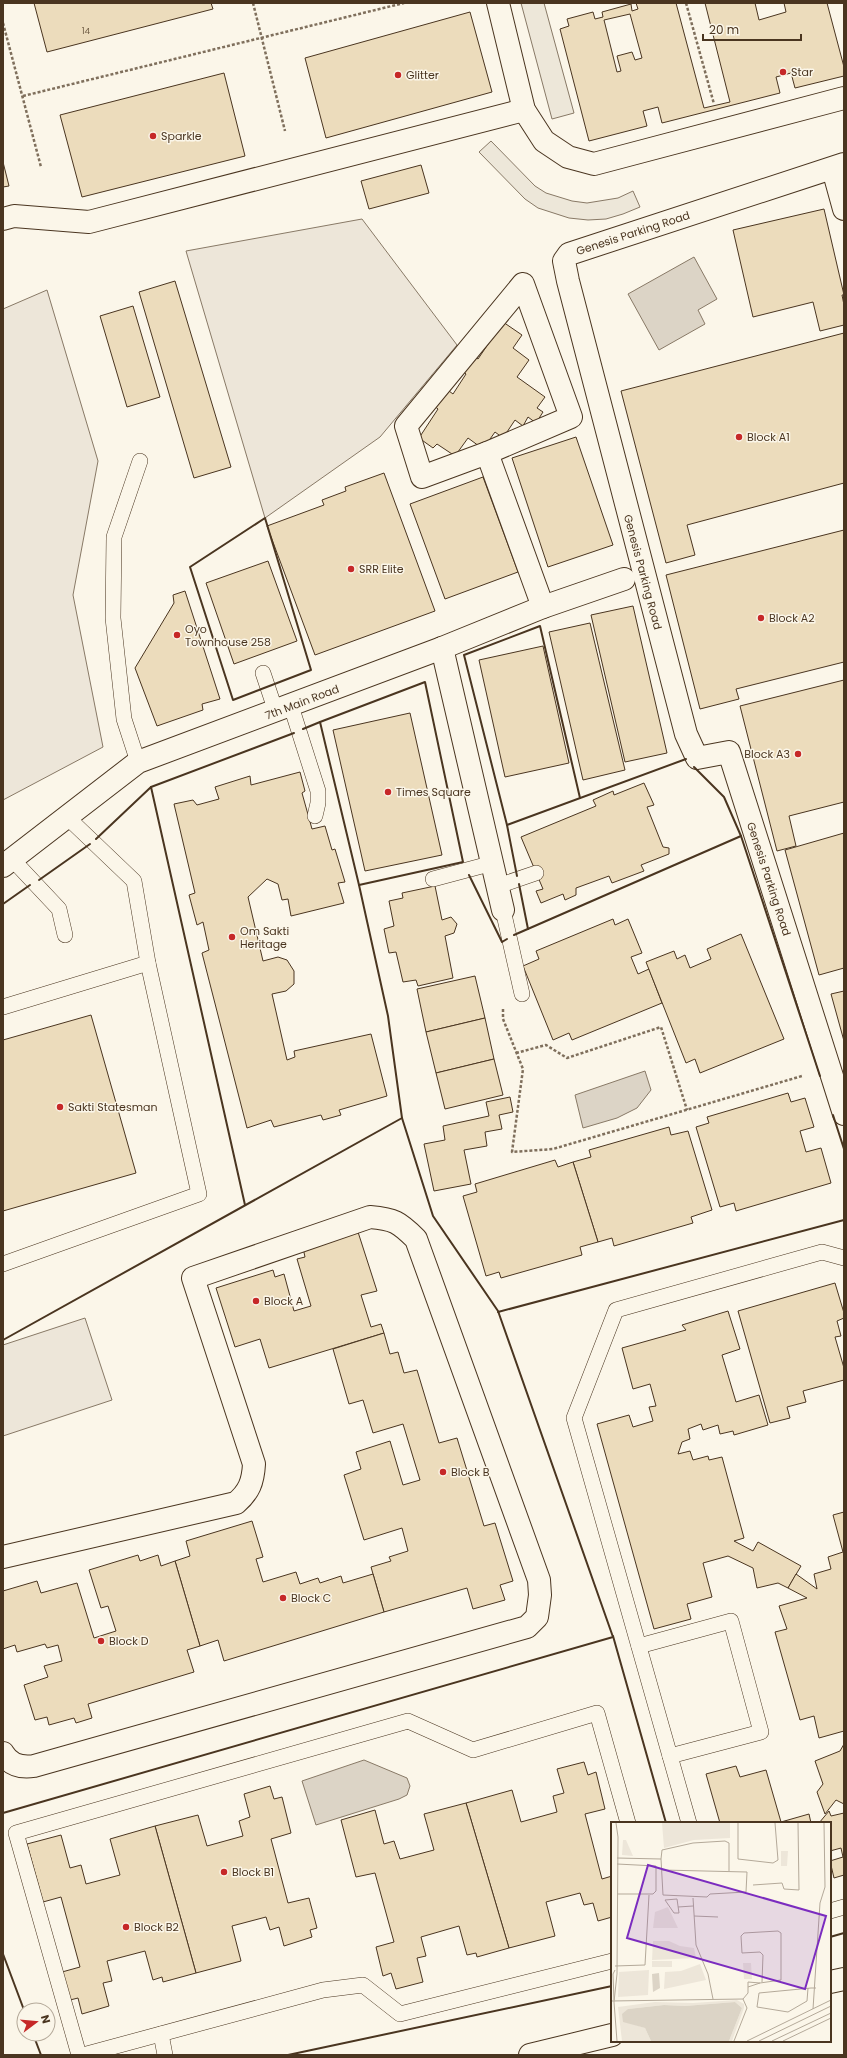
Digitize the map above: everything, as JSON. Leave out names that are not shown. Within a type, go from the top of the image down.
[{"type":"street","points":[[498,3],[524,110],[544,141],[568,157],[594,164],[844,98]]},
{"type":"street","points":[[3,219],[14,216],[89,222],[524,110]]},
{"type":"street","name":"Genesis Parking Road","points":[[844,209],[839,167],[569,254],[564,261],[639,557],[686,734],[697,758],[729,752],[844,1114]]},
{"type":"street","points":[[522,284],[571,417],[486,453],[422,477],[406,426],[522,284]]},
{"type":"street","points":[[486,453],[543,607]]},
{"type":"street","name":"7th Main Road","points":[[7,863],[138,762],[284,709],[543,607],[624,579]]},
{"type":"street","points":[[442,648],[503,910]]},
{"type":"street","points":[[3,1557],[236,1503],[246,1494],[253,1479],[254,1464],[193,1278],[370,1216],[391,1219],[404,1227],[416,1239],[539,1580],[540,1595],[537,1617],[527,1626],[34,1766],[24,1768],[14,1764],[3,1753]]},
{"type":"street","points":[[831,1982],[844,1979]]},
{"type":"street","points":[[530,2055],[611,2035]]},
{"type":"lane","points":[[138,762],[124,719],[113,618],[114,537],[140,461]]},
{"type":"lane","points":[[263,673],[284,709],[318,792],[318,804],[315,816]]},
{"type":"lane","points":[[3,1264],[199,1194],[148,963],[134,881],[67,817]]},
{"type":"lane","points":[[7,863],[59,909],[65,935]]},
{"type":"lane","points":[[433,879],[493,863]]},
{"type":"lane","points":[[498,886],[536,873]]},
{"type":"lane","points":[[503,910],[522,994]]},
{"type":"lane","points":[[3,1007],[148,963]]},
{"type":"lane","points":[[689,1822],[574,1418],[616,1310],[822,1252],[844,1258]]},
{"type":"lane","points":[[639,1646],[731,1621],[761,1732],[670,1756]]},
{"type":"lane","points":[[80,2055],[16,1833],[408,1722],[473,1750],[596,1713],[628,1822]]},
{"type":"lane","points":[[831,1911],[844,1907]]},
{"type":"lane","points":[[83,2055],[323,1990],[363,1985],[400,2014],[611,1960]]},
{"type":"lane","points":[[161,2034],[165,2055]]},
{"type":"path","points":[[253,3],[285,131]]},
{"type":"path","points":[[23,96],[404,3]]},
{"type":"path","points":[[686,3],[714,105]]},
{"type":"path","points":[[3,23],[42,168]]},
{"type":"path","points":[[502,1007],[503,1018],[522,1069],[512,1152],[553,1149],[805,1075]]},
{"type":"path","points":[[516,1053],[546,1045],[567,1058],[661,1027],[687,1110]]},
{"type":"shaded area","points":[[521,3],[544,3],[574,113],[552,119]]},
{"type":"shaded area","points":[[491,141],[535,186],[546,193],[572,201],[587,203],[618,198],[633,191],[640,207],[606,219],[588,220],[569,218],[538,208],[525,199],[479,152]]},
{"type":"shaded area","points":[[362,219],[457,345],[380,437],[265,518],[186,251]]},
{"type":"shaded area","points":[[694,257],[717,299],[698,310],[705,324],[659,350],[628,294]]},
{"type":"shaded area","points":[[47,290],[98,461],[73,595],[103,747],[3,800],[3,309]]},
{"type":"shaded area","points":[[645,1071],[651,1090],[637,1108],[617,1118],[583,1128],[575,1095]]},
{"type":"shaded area","points":[[85,1318],[112,1400],[3,1436],[3,1345]]},
{"type":"shaded area","points":[[364,1760],[407,1778],[410,1786],[407,1795],[399,1799],[316,1825],[302,1781]]},
{"type":"building","points":[[34,3],[211,3],[213,9],[47,52]]},
{"type":"building","name":"Star","points":[[636,3],[676,3],[704,108],[730,102],[705,3],[755,3],[759,20],[786,12],[784,3],[827,3],[844,67],[844,76],[795,88],[791,73],[776,77],[780,93],[662,123],[658,107],[643,111],[647,126],[589,141],[560,29],[569,26],[567,19],[593,12],[595,19],[603,17],[602,12],[631,4],[632,11],[638,9]],"holes":[[[630,14],[642,58],[635,60],[632,52],[617,56],[621,71],[617,72],[604,20]]]},
{"type":"building","name":"Glitter","points":[[470,12],[492,92],[326,138],[305,58]]},
{"type":"building","name":"Sparkle","points":[[224,73],[245,156],[82,197],[60,115]]},
{"type":"building","points":[[3,162],[9,186],[3,187]]},
{"type":"building","points":[[421,165],[429,193],[369,209],[361,181]]},
{"type":"building","points":[[824,209],[844,295],[842,295],[844,305],[844,325],[820,331],[813,302],[753,317],[733,230]]},
{"type":"building","points":[[175,281],[231,467],[194,478],[139,292]]},
{"type":"building","points":[[133,306],[160,397],[127,407],[100,316]]},
{"type":"building","points":[[503,322],[522,335],[513,348],[529,360],[517,377],[545,397],[537,408],[543,412],[536,423],[528,417],[523,426],[515,420],[503,438],[495,432],[483,449],[468,438],[455,456],[437,444],[433,448],[419,438],[438,409],[433,405],[445,388],[453,394],[466,374],[460,369],[470,353],[478,359]]},
{"type":"building","name":"Block A1","points":[[844,333],[844,483],[687,525],[695,555],[666,563],[621,391]]},
{"type":"building","points":[[576,437],[613,545],[548,567],[512,458]]},
{"type":"building","name":"SRR Elite","points":[[384,473],[435,611],[315,655],[267,526],[324,505],[322,500],[346,491],[345,487]]},
{"type":"building","points":[[483,477],[518,572],[445,599],[410,504]]},
{"type":"building","name":"Block A2","points":[[844,530],[844,662],[736,689],[739,699],[700,709],[666,575]]},
{"type":"building","points":[[268,561],[297,641],[234,664],[206,583]]},
{"type":"building","name":"Oyo Townhouse 258","points":[[185,591],[220,699],[202,704],[203,710],[157,726],[135,668],[174,603],[173,595]]},
{"type":"building","points":[[633,606],[667,753],[625,762],[591,615]]},
{"type":"building","points":[[590,623],[625,770],[583,780],[549,632]]},
{"type":"building","points":[[543,646],[569,763],[505,777],[479,660]]},
{"type":"building","name":"Block A3","points":[[844,680],[844,802],[789,816],[796,846],[777,851],[740,706]]},
{"type":"building","name":"Times Square","points":[[410,713],[442,855],[365,871],[333,730]]},
{"type":"building","name":"Om Sakti Heritage","points":[[300,772],[305,791],[302,793],[312,829],[325,826],[332,850],[335,849],[345,882],[338,883],[344,903],[291,916],[288,899],[282,900],[278,884],[267,879],[248,897],[263,961],[278,957],[287,960],[294,971],[294,984],[286,991],[272,994],[287,1060],[295,1057],[294,1051],[371,1034],[387,1096],[339,1110],[341,1115],[323,1120],[321,1115],[274,1127],[271,1120],[247,1128],[202,953],[209,950],[203,922],[197,925],[189,895],[195,893],[174,804],[193,800],[197,805],[219,799],[215,787],[250,776],[251,785]]},
{"type":"building","points":[[644,783],[654,805],[647,807],[663,847],[669,848],[669,854],[641,865],[644,871],[612,883],[609,876],[576,888],[576,895],[565,900],[563,894],[541,903],[536,891],[543,889],[521,837],[596,806],[593,800],[613,791],[614,795]]},
{"type":"building","points":[[844,833],[844,968],[819,975],[785,850]]},
{"type":"building","points":[[435,886],[442,920],[451,917],[457,924],[454,933],[445,936],[453,978],[418,986],[416,980],[403,982],[396,952],[389,953],[384,929],[394,926],[389,901],[403,898],[402,893]]},
{"type":"building","points":[[613,919],[615,925],[628,919],[642,953],[631,957],[638,974],[649,969],[662,1003],[572,1040],[569,1033],[553,1040],[523,966],[539,959],[536,951]]},
{"type":"building","points":[[741,934],[784,1039],[700,1073],[695,1059],[686,1063],[646,962],[674,951],[677,959],[685,955],[690,968],[711,959],[707,949]]},
{"type":"building","points":[[475,976],[485,1018],[426,1032],[417,989]]},
{"type":"building","points":[[844,991],[844,1041],[831,994]]},
{"type":"building","name":"Sakti Statesman","points":[[91,1015],[136,1173],[3,1211],[3,1040]]},
{"type":"building","points":[[485,1018],[494,1059],[436,1073],[426,1032]]},
{"type":"building","points":[[494,1059],[503,1095],[445,1109],[436,1073]]},
{"type":"building","points":[[788,1093],[791,1102],[805,1098],[814,1127],[800,1131],[806,1152],[821,1148],[831,1183],[736,1211],[734,1203],[720,1207],[696,1127],[709,1123],[707,1117]]},
{"type":"building","points":[[510,1097],[513,1112],[499,1115],[502,1129],[485,1132],[487,1146],[464,1150],[471,1184],[434,1191],[424,1144],[445,1140],[443,1126],[489,1116],[486,1102]]},
{"type":"building","points":[[669,1127],[671,1135],[688,1131],[712,1210],[691,1217],[693,1223],[614,1246],[612,1238],[598,1242],[573,1162],[591,1157],[589,1150]]},
{"type":"building","points":[[555,1160],[558,1167],[573,1162],[598,1242],[580,1247],[582,1255],[501,1278],[499,1272],[486,1276],[463,1196],[477,1192],[475,1184]]},
{"type":"building","name":"Block A","points":[[358,1232],[377,1291],[361,1295],[371,1327],[381,1324],[384,1333],[269,1368],[260,1339],[235,1347],[216,1288],[273,1270],[275,1277],[284,1274],[294,1311],[311,1306],[297,1259],[305,1257],[303,1248]]},
{"type":"building","points":[[835,1283],[844,1313],[844,1318],[837,1321],[841,1336],[835,1337],[844,1368],[844,1380],[803,1391],[806,1402],[787,1407],[790,1418],[770,1423],[738,1311]]},
{"type":"building","points":[[728,1311],[740,1349],[722,1355],[736,1402],[759,1395],[768,1425],[734,1435],[733,1431],[720,1434],[718,1425],[703,1430],[701,1424],[688,1429],[690,1439],[682,1442],[678,1454],[690,1451],[693,1460],[708,1456],[709,1460],[722,1457],[744,1538],[734,1541],[753,1551],[758,1542],[801,1566],[788,1588],[778,1583],[757,1588],[753,1568],[728,1556],[703,1563],[712,1597],[687,1604],[691,1619],[654,1629],[597,1424],[629,1415],[633,1427],[653,1421],[649,1407],[656,1406],[650,1384],[633,1389],[622,1348],[686,1330],[682,1325]]},
{"type":"building","name":"Block B","points":[[384,1333],[390,1354],[398,1352],[404,1373],[417,1370],[439,1443],[457,1438],[484,1526],[495,1523],[513,1581],[500,1585],[505,1600],[473,1609],[467,1588],[384,1612],[371,1567],[391,1561],[389,1557],[408,1551],[402,1528],[364,1540],[344,1475],[361,1469],[356,1452],[390,1441],[403,1485],[420,1480],[403,1424],[373,1433],[363,1400],[349,1404],[333,1349]]},
{"type":"building","points":[[844,1512],[844,1731],[819,1738],[814,1716],[800,1720],[775,1632],[787,1629],[779,1606],[807,1598],[788,1588],[796,1574],[817,1589],[814,1574],[831,1569],[828,1557],[843,1552],[833,1515]]},
{"type":"building","name":"Block C","points":[[252,1521],[263,1557],[256,1559],[263,1582],[296,1572],[300,1584],[318,1578],[320,1583],[341,1576],[343,1583],[373,1574],[384,1612],[224,1661],[218,1640],[200,1646],[175,1561],[190,1556],[186,1541]]},
{"type":"building","name":"Block D","points":[[138,1555],[140,1561],[158,1555],[161,1566],[175,1561],[200,1646],[187,1650],[194,1672],[88,1704],[92,1718],[76,1723],[74,1718],[49,1725],[47,1717],[35,1720],[24,1685],[48,1677],[44,1666],[62,1661],[58,1645],[47,1648],[45,1644],[17,1652],[15,1645],[3,1649],[3,1591],[37,1581],[41,1593],[77,1583],[94,1638],[116,1631],[108,1606],[101,1608],[89,1570]]},
{"type":"building","points":[[844,1744],[844,1804],[836,1800],[825,1814],[817,1792],[823,1784],[815,1761],[840,1751]]},
{"type":"building","points":[[584,1762],[588,1775],[596,1772],[605,1809],[585,1814],[602,1879],[611,1876],[611,1917],[598,1921],[593,1903],[584,1905],[580,1893],[546,1902],[555,1936],[509,1948],[466,1803],[512,1790],[521,1822],[557,1812],[553,1796],[564,1793],[557,1769]]},
{"type":"building","points":[[736,1766],[740,1777],[766,1770],[781,1822],[720,1822],[706,1774]]},
{"type":"building","name":"Block B1","points":[[270,1786],[274,1799],[282,1797],[291,1833],[271,1839],[288,1903],[309,1898],[317,1928],[310,1930],[312,1937],[284,1946],[279,1927],[270,1930],[266,1917],[232,1926],[241,1961],[196,1973],[155,1826],[198,1815],[207,1846],[243,1836],[239,1821],[250,1817],[244,1794]]},
{"type":"building","points":[[466,1803],[509,1948],[477,1957],[476,1953],[467,1955],[459,1926],[421,1937],[426,1956],[417,1958],[423,1982],[396,1989],[391,1973],[383,1976],[376,1947],[394,1942],[375,1873],[356,1877],[341,1820],[375,1810],[384,1844],[394,1841],[400,1859],[434,1850],[424,1814]]},
{"type":"building","points":[[829,1811],[831,1816],[844,1813],[844,1875],[834,1878],[831,1861],[843,1857],[841,1848],[831,1851],[831,1822],[820,1822]]},
{"type":"building","points":[[809,1814],[811,1822],[781,1822]]},
{"type":"building","name":"Block B2","points":[[155,1826],[196,1973],[163,1982],[162,1977],[153,1980],[145,1951],[107,1961],[112,1981],[103,1983],[109,2006],[82,2014],[78,1998],[70,2000],[62,1972],[80,1967],[61,1897],[43,1902],[27,1844],[61,1835],[70,1868],[81,1865],[86,1884],[120,1875],[110,1839]]},
{"type":"wall","points":[[265,518],[311,670],[233,700],[190,567],[265,518]]},
{"type":"wall","points":[[507,825],[464,655],[540,626],[580,798]]},
{"type":"wall","points":[[320,722],[425,682],[463,862],[359,885]]},
{"type":"wall","points":[[3,1340],[402,1118],[388,1016],[359,885],[320,722],[303,729]]},
{"type":"wall","points":[[151,787],[294,733]]},
{"type":"wall","points":[[517,876],[507,825],[686,759]]},
{"type":"wall","points":[[694,767],[724,797],[741,836],[820,1076]]},
{"type":"wall","points":[[96,839],[151,787],[245,1205]]},
{"type":"wall","points":[[514,935],[741,836]]},
{"type":"wall","points":[[39,880],[90,844]]},
{"type":"wall","points":[[469,875],[502,942],[507,939]]},
{"type":"wall","points":[[519,884],[528,929]]},
{"type":"wall","points":[[3,904],[30,885]]},
{"type":"wall","points":[[833,1115],[844,1149]]},
{"type":"wall","points":[[3,1813],[613,1637],[498,1311],[433,1216],[402,1118]]},
{"type":"wall","points":[[498,1312],[844,1220]]},
{"type":"wall","points":[[613,1636],[666,1822]]},
{"type":"wall","points":[[831,1937],[844,1933]]},
{"type":"wall","points":[[3,1954],[21,2002]]},
{"type":"wall","points":[[288,2055],[611,1986]]},
{"type":"wall","points":[[36,2042],[41,2055]]},
{"type":"place","name":"Star","points":[[783,72]]},
{"type":"place","name":"Glitter","points":[[398,75]]},
{"type":"place","name":"Sparkle","points":[[153,136]]},
{"type":"place","name":"Block A1","points":[[739,437]]},
{"type":"place","name":"SRR Elite","points":[[351,569]]},
{"type":"place","name":"Block A2","points":[[761,618]]},
{"type":"place","name":"Oyo Townhouse 258","points":[[177,635]]},
{"type":"place","name":"Block A3","points":[[798,754]]},
{"type":"place","name":"Times Square","points":[[388,792]]},
{"type":"place","name":"Om Sakti Heritage","points":[[232,937]]},
{"type":"place","name":"Sakti Statesman","points":[[60,1107]]},
{"type":"place","name":"Block A","points":[[256,1301]]},
{"type":"place","name":"Block B","points":[[443,1472]]},
{"type":"place","name":"Block C","points":[[283,1598]]},
{"type":"place","name":"Block D","points":[[101,1641]]},
{"type":"place","name":"Block B1","points":[[224,1872]]},
{"type":"place","name":"Block B2","points":[[126,1927]]}]
